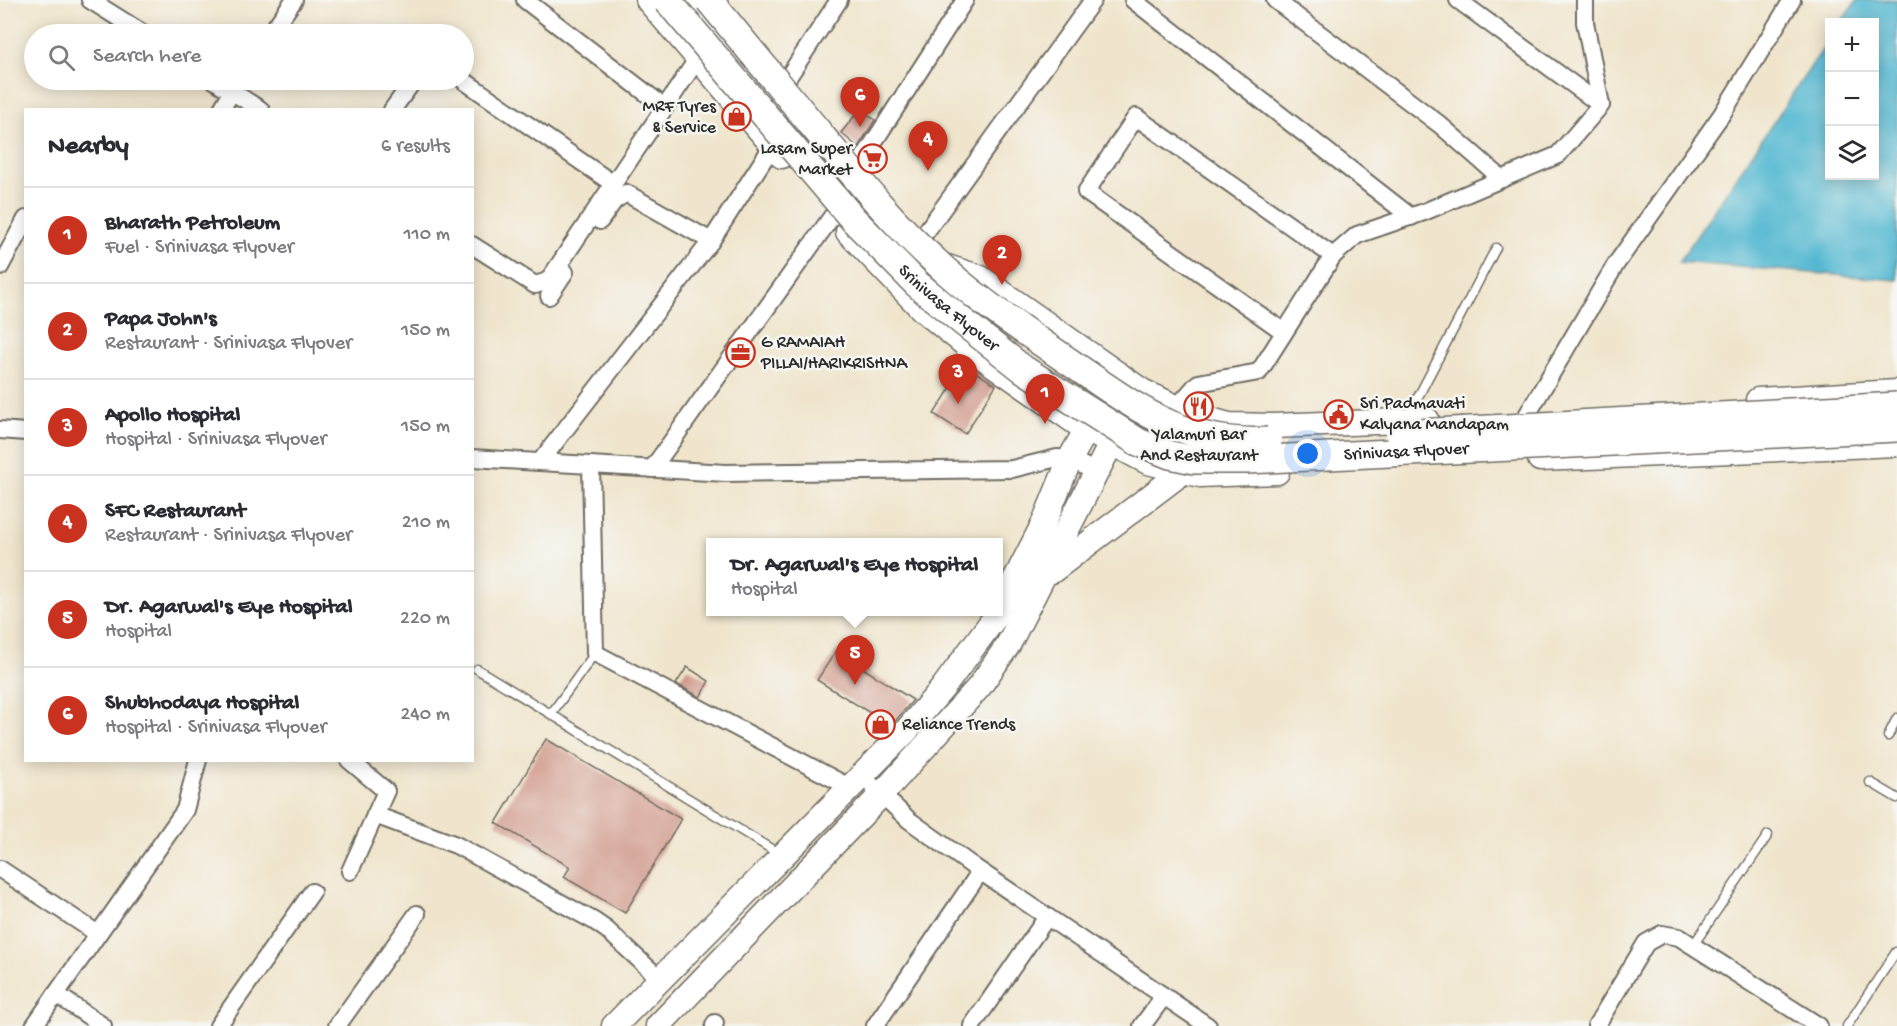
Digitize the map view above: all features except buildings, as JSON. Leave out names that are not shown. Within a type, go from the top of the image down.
[{"type":"main road","name":"Srinivasa Flyover","points":[[668,0],[853,219],[917,284],[1023,369],[1120,433],[1170,455],[1194,460],[1247,460],[1897,429]]},
{"type":"main road","name":"Srinivasa Flyover","points":[[711,6],[851,172],[934,260],[1000,316],[1132,407],[1196,434],[1243,443],[1897,405]]},
{"type":"street","points":[[90,0],[128,24]]},
{"type":"street","points":[[277,24],[294,0]]},
{"type":"street","points":[[525,0],[663,106]]},
{"type":"street","points":[[648,0],[833,215],[921,309],[971,349],[1085,429],[1149,462],[1200,475],[1227,475],[1897,444]]},
{"type":"street","points":[[689,0],[711,6],[773,100],[910,255],[981,278],[1140,389],[1177,407],[1228,425],[1272,426],[1527,415],[1897,392]]},
{"type":"street","points":[[773,100],[839,0]]},
{"type":"street","points":[[846,185],[965,0]]},
{"type":"street","points":[[910,255],[1093,0]]},
{"type":"street","points":[[1133,0],[1411,217]]},
{"type":"street","points":[[1275,0],[1438,124],[1502,179]]},
{"type":"street","points":[[1458,0],[1601,105]]},
{"type":"street","points":[[1585,0],[1585,22],[1601,105]]},
{"type":"street","points":[[1527,415],[1616,264],[1722,114],[1792,0]]},
{"type":"street","points":[[474,246],[535,285],[548,281],[663,106],[698,58]]},
{"type":"street","points":[[474,88],[612,183]]},
{"type":"street","points":[[222,108],[232,90]]},
{"type":"street","points":[[240,90],[259,108]]},
{"type":"street","points":[[393,108],[407,90]]},
{"type":"street","points":[[1177,407],[1198,383],[1258,372],[1333,256],[1358,235],[1411,217],[1558,155],[1601,105]]},
{"type":"street","points":[[1284,332],[1086,192],[1136,117],[1333,256]]},
{"type":"street","points":[[540,462],[711,241],[773,145]]},
{"type":"street","points":[[549,296],[614,201],[626,193],[711,241]]},
{"type":"street","points":[[652,469],[833,215]]},
{"type":"street","points":[[0,267],[24,223]]},
{"type":"street","points":[[1003,603],[1043,525],[1085,429],[1118,374]]},
{"type":"street","points":[[658,1026],[882,794],[979,687],[1008,645],[1140,389]]},
{"type":"street","points":[[0,430],[24,432]]},
{"type":"street","points":[[474,458],[726,473],[1012,469],[1057,458],[1070,459],[1096,472]]},
{"type":"street","points":[[591,465],[595,653],[882,794],[909,820],[980,872],[1208,1026]]},
{"type":"street","points":[[1045,576],[1184,471]]},
{"type":"street","points":[[614,1026],[857,783],[942,689],[995,616]]},
{"type":"street","points":[[34,1026],[185,810],[197,762]]},
{"type":"street","points":[[350,871],[386,791],[351,762]]},
{"type":"street","points":[[375,815],[456,845],[594,921],[607,930],[660,979]]},
{"type":"street","points":[[0,869],[98,934]]},
{"type":"street","points":[[875,1026],[980,872]]},
{"type":"street","points":[[218,1026],[312,892]]},
{"type":"street","points":[[337,1026],[417,914]]},
{"type":"street","points":[[972,1026],[1047,917]]},
{"type":"street","points":[[1596,1026],[1646,943],[1654,937],[1669,933],[1694,944],[1819,1026]]},
{"type":"street","points":[[56,994],[104,1026]]},
{"type":"street","points":[[1142,1026],[1164,996]]},
{"type":"lane","points":[[1405,421],[1496,248]]},
{"type":"lane","points":[[551,714],[595,653]]},
{"type":"lane","points":[[477,669],[783,857]]},
{"type":"lane","points":[[1888,736],[1897,718]]},
{"type":"lane","points":[[1870,782],[1897,798]]},
{"type":"lane","points":[[1694,944],[1768,835]]},
{"type":"lane","points":[[1847,1026],[1896,952]]},
{"type":"water","points":[[1857,0],[1897,0],[1897,280],[1679,262],[1825,46],[1825,180],[1879,180],[1879,18],[1844,18]]},
{"type":"place","name":"MRF Tyres & Service","points":[[737,117]]},
{"type":"place","name":"Shubhodaya Hospital","points":[[860,127]]},
{"type":"place","name":"Lasam Super Market","points":[[873,159]]},
{"type":"place","name":"SFC Restaurant","points":[[928,171]]},
{"type":"place","name":"Papa John's","points":[[1002,285]]},
{"type":"place","name":"G RAMAIAH PILLAI/HARIKRISHNA","points":[[740,353]]},
{"type":"place","name":"Apollo Hospital","points":[[958,404]]},
{"type":"place","name":"Yalamuri Bar And Restaurant","points":[[1199,406]]},
{"type":"place","name":"Sri Padmavati Kalyana Mandapam","points":[[1339,414]]},
{"type":"place","name":"Bharath Petroleum","points":[[1045,424]]},
{"type":"place","name":"Dr. Agarwal's Eye Hospital","points":[[855,685]]},
{"type":"place","name":"Reliance Trends","points":[[881,725]]}]
